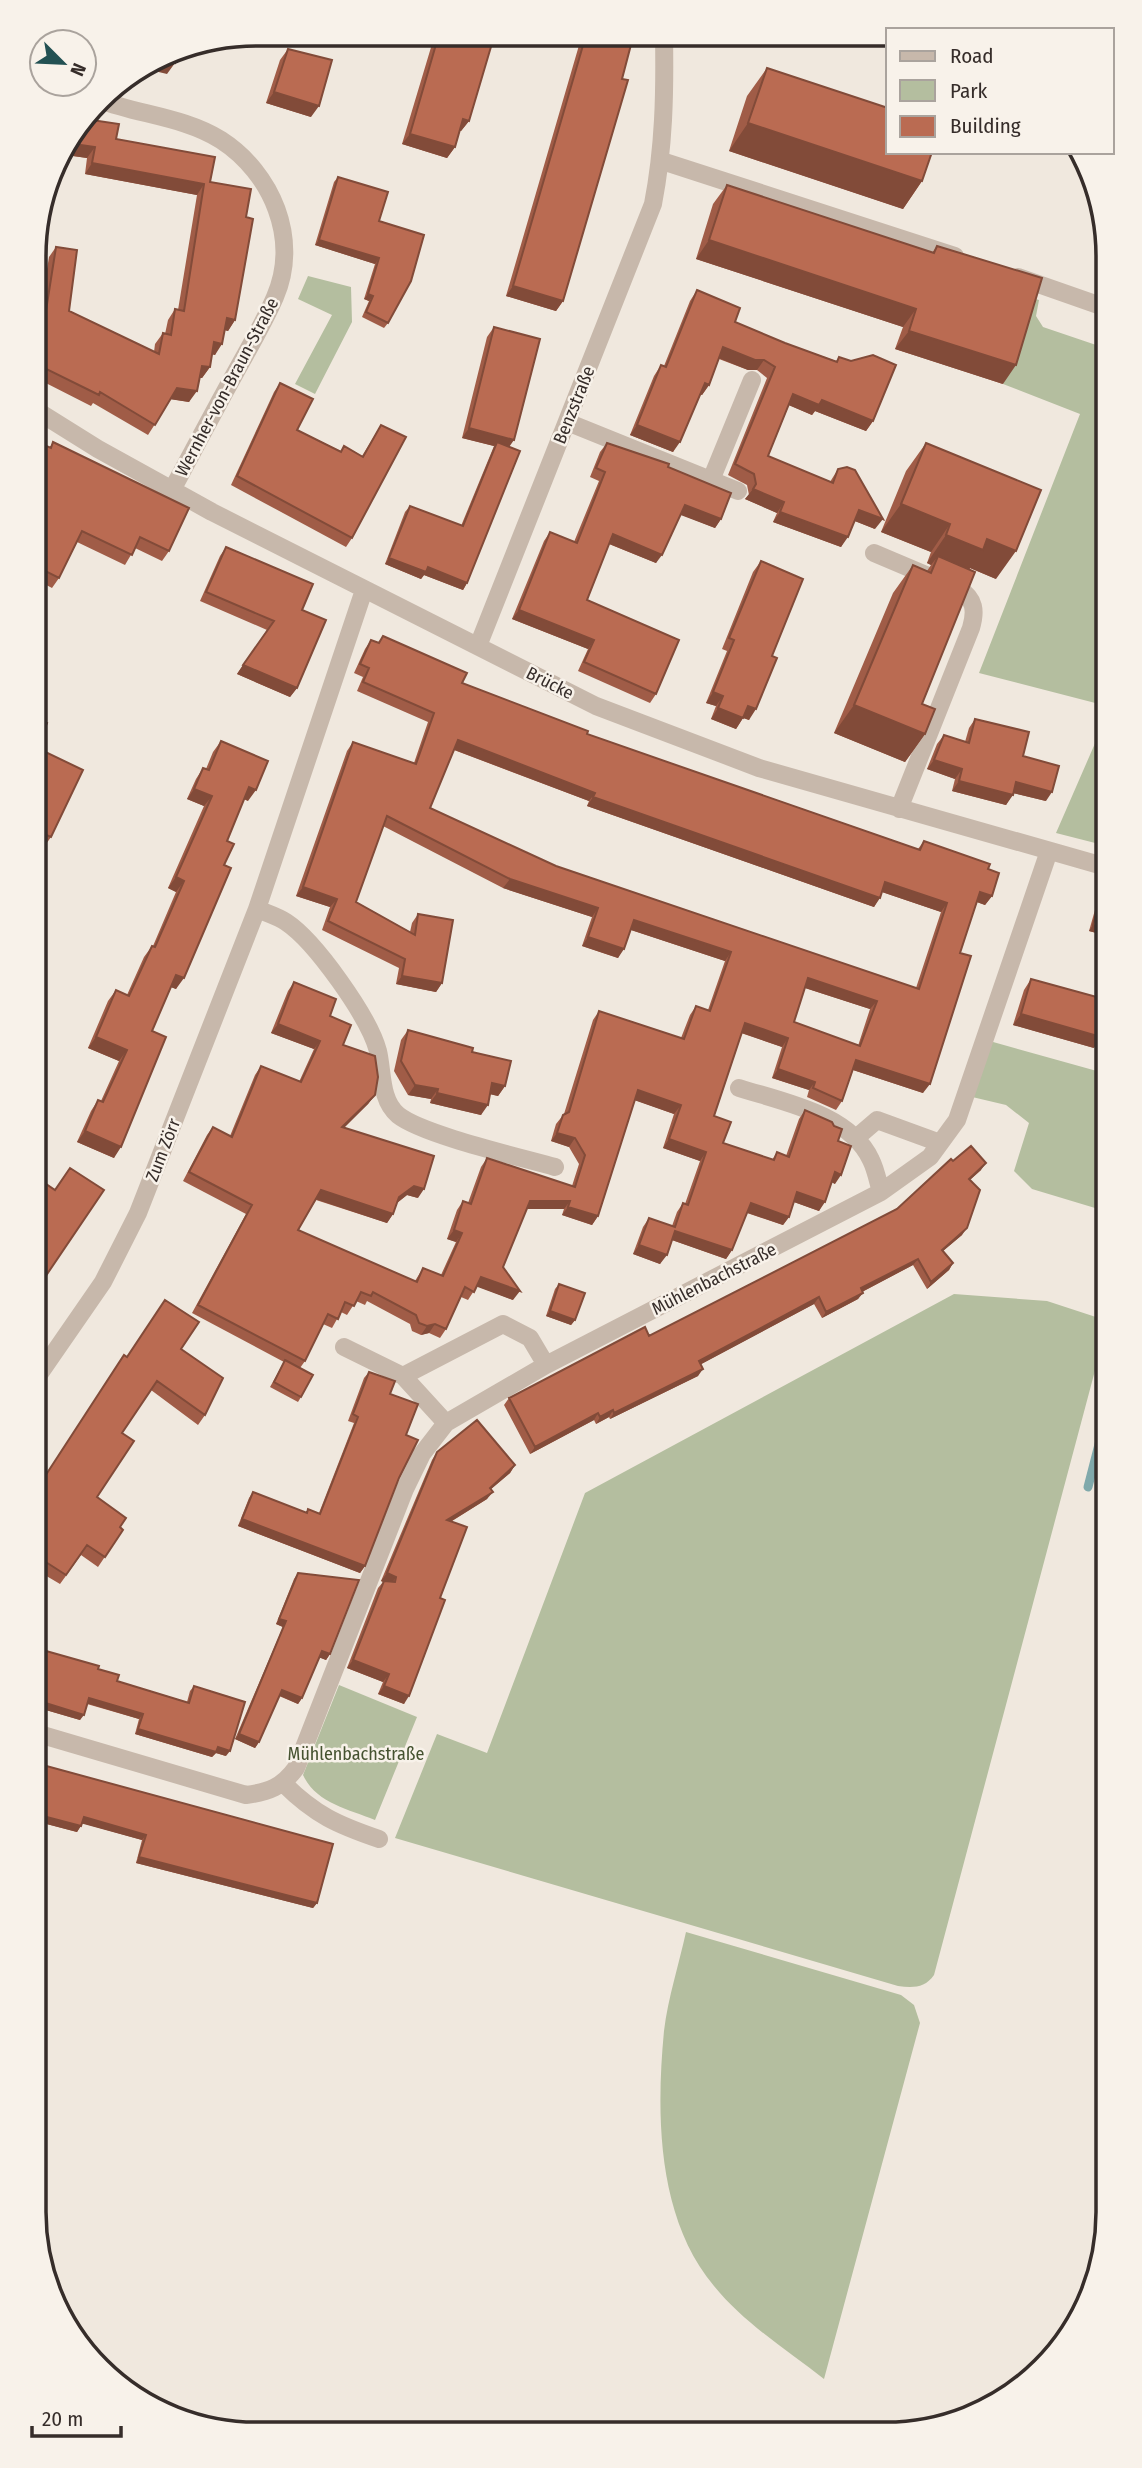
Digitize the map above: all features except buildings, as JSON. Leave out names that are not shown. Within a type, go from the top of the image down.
[{"type":"street","name":"Benzstraße","points":[[478,646],[653,204],[662,161],[665,113],[664,45]]},
{"type":"street","name":"Wernher-von-Braun-Straße","points":[[111,104],[130,112],[187,124],[221,140],[259,176],[282,223],[285,259],[275,298],[172,490]]},
{"type":"street","points":[[662,161],[970,261]]},
{"type":"street","points":[[1006,273],[1096,304]]},
{"type":"street","points":[[711,480],[752,380]]},
{"type":"street","name":"Brücke","points":[[46,416],[172,490],[576,696],[686,742],[899,810],[1096,864]]},
{"type":"street","points":[[567,422],[738,491]]},
{"type":"street","points":[[874,553],[959,589],[969,597],[974,609],[971,628],[899,810]]},
{"type":"street","name":"Zum Zörr","points":[[45,1365],[121,1251],[257,909],[364,590]]},
{"type":"street","name":"Mühlenbachstraße","points":[[284,1784],[296,1768],[405,1489],[422,1454],[446,1423],[546,1365],[881,1192],[930,1157],[957,1120],[1049,851]]},
{"type":"street","points":[[257,909],[285,921],[298,931],[351,998],[372,1032],[387,1100],[398,1115],[423,1128],[555,1167]]},
{"type":"street","points":[[739,1088],[821,1116],[856,1138],[871,1159],[881,1192]]},
{"type":"street","points":[[856,1138],[877,1120],[940,1143]]},
{"type":"street","points":[[403,1376],[503,1324],[530,1339],[546,1365]]},
{"type":"street","points":[[344,1347],[403,1376],[446,1423]]},
{"type":"street","points":[[45,1736],[246,1796],[267,1792],[284,1784],[303,1804],[330,1822],[379,1839]]},
{"type":"green space","points":[[308,276],[351,287],[352,322],[315,394],[295,384],[332,315],[298,299]]},
{"type":"green space","points":[[1029,297],[1039,300],[1036,316],[1043,327],[1096,345],[1096,703],[979,673],[1080,414],[1003,384]]},
{"type":"green space","points":[[1096,741],[1096,843],[1056,833]]},
{"type":"green space","points":[[986,1040],[1096,1071],[1096,1208],[1032,1189],[1014,1171],[1029,1123],[1006,1105],[968,1096]]},
{"type":"green space","points":[[954,1294],[1047,1301],[1096,1317],[1096,1367],[934,1975],[927,1982],[918,1986],[898,1986],[395,1838],[437,1734],[487,1753],[585,1493]]},
{"type":"green space","name":"Mühlenbachstraße","points":[[339,1685],[417,1717],[375,1820],[324,1799],[303,1775]]},
{"type":"green space","points":[[686,1932],[901,1995],[914,2005],[920,2023],[824,2379],[752,2324],[714,2286],[695,2259],[671,2198],[661,2131],[660,2097],[664,2031]]},
{"type":"waterway","points":[[1088,1487],[1096,1456]]}]
